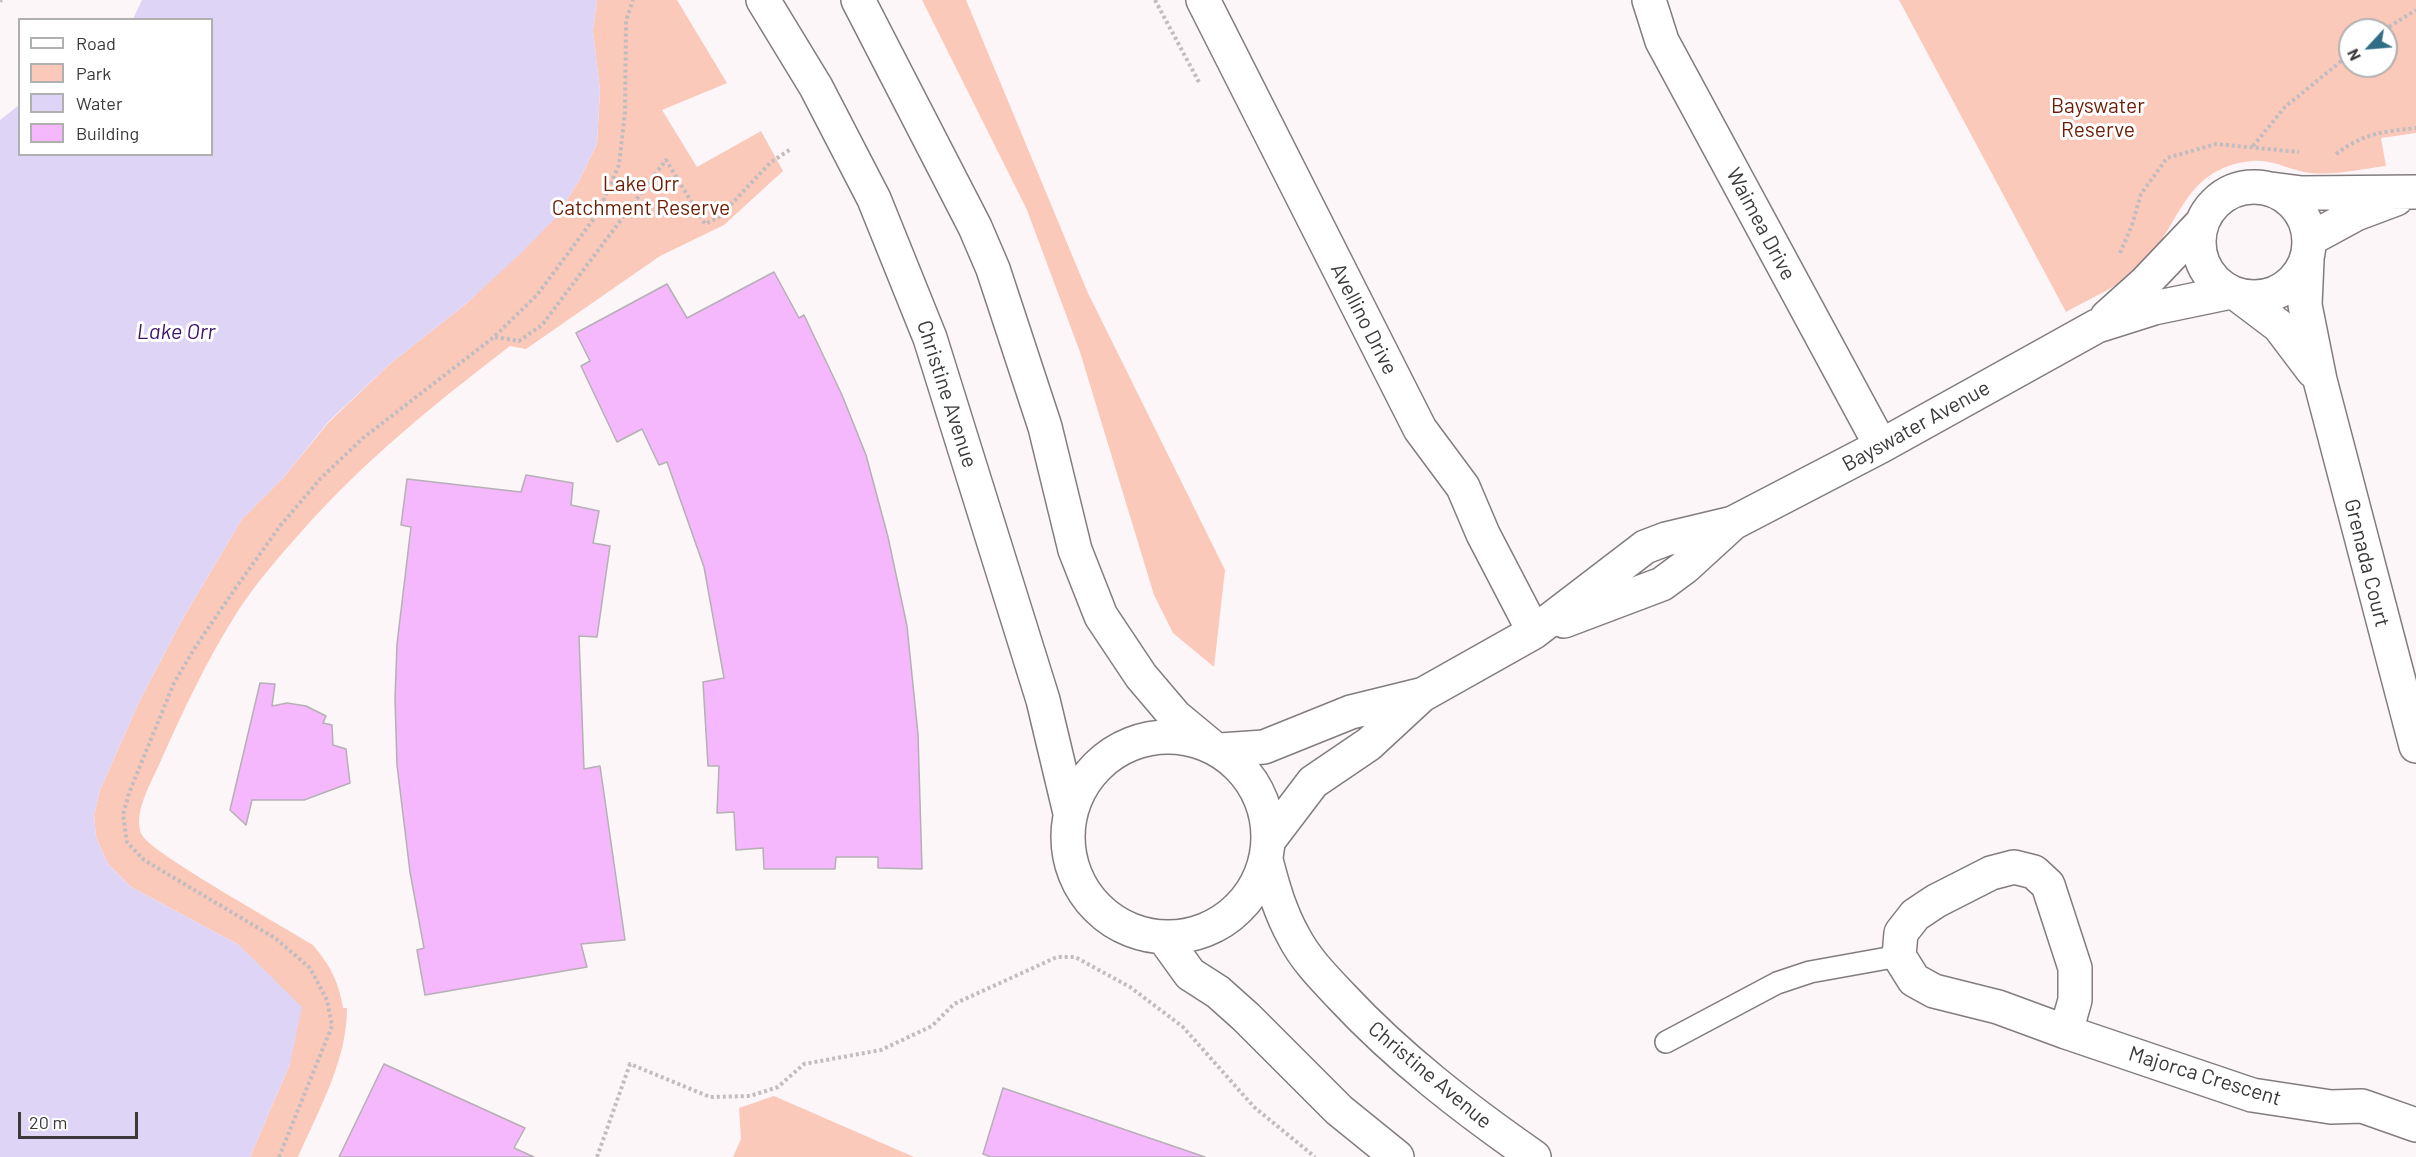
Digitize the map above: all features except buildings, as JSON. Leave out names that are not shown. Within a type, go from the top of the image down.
[{"type":"street","name":"Christine Avenue","points":[[763,0],[816,87],[874,199],[930,338],[1043,700],[1070,813]]},
{"type":"street","name":"Christine Avenue","points":[[858,0],[959,194],[993,269],[1045,427],[1075,550],[1101,616],[1141,676],[1175,716],[1240,767],[1256,788],[1266,813],[1267,850],[1280,908],[1294,938],[1313,966],[1386,1043],[1457,1102],[1534,1157]]},
{"type":"street","name":"Avellino Drive","points":[[1203,0],[1420,429],[1463,487],[1483,534],[1534,632]]},
{"type":"street","name":"Waimea Drive","points":[[1649,0],[1662,41],[1881,446]]},
{"type":"street","name":"Bayswater Avenue","points":[[2097,326],[2145,283],[2202,223],[2210,208],[2221,197],[2236,189],[2253,186],[2302,193],[2415,192]]},
{"type":"street","points":[[2269,188],[2285,195],[2298,207],[2306,222],[2308,249]]},
{"type":"street","name":"Bayswater Avenue","points":[[1267,850],[1313,782],[1369,744],[1422,695],[1534,632],[1662,584],[1685,567],[1733,523],[1881,446],[2097,326],[2154,308],[2234,293],[2255,298],[2272,295],[2293,281],[2308,249],[2356,214],[2415,192]]},
{"type":"street","points":[[2202,223],[2199,239],[2207,270],[2217,283],[2234,293]]},
{"type":"street","name":"Grenada Court","points":[[2308,249],[2305,305],[2320,380],[2416,746]]},
{"type":"street","name":"Grenada Court","points":[[2234,293],[2279,326],[2320,380]]},
{"type":"street","name":"Bayswater Avenue","points":[[1215,748],[1264,747],[1351,712],[1422,695]]},
{"type":"street","name":"Christine Avenue","points":[[1215,748],[1181,737],[1151,737],[1123,746],[1099,762],[1080,786],[1070,813],[1067,845],[1072,868],[1082,890],[1096,908],[1116,924],[1139,934],[1164,938],[1198,934],[1229,917],[1252,892],[1267,850]]},
{"type":"street","points":[[1899,956],[1901,933],[1915,915],[1936,901],[1991,873],[2014,867],[2034,872],[2048,885],[2075,968],[2075,1000],[2066,1032]]},
{"type":"street","points":[[1164,938],[1190,974],[1218,992],[1339,1110],[1397,1157]]},
{"type":"street","name":"Majorca Crescent","points":[[1899,956],[1914,980],[1934,991],[1998,1007],[2252,1095],[2331,1107],[2362,1106],[2416,1125]]},
{"type":"lane","points":[[1666,1042],[1777,983],[1810,972],[1899,956]]},
{"type":"path","points":[[279,1157],[332,1026],[327,1000],[310,968],[274,938],[144,860],[127,842],[123,815],[129,793],[174,684],[196,646],[280,526],[321,478],[363,438],[495,337],[537,295],[573,250],[598,213],[620,165],[625,112],[626,21],[633,0]]},
{"type":"path","points":[[2398,21],[2416,10]]},
{"type":"path","points":[[2253,146],[2285,107],[2338,64]]},
{"type":"path","points":[[495,337],[519,340],[542,325],[666,160],[705,224],[719,217],[771,162],[790,149]]},
{"type":"path","points":[[597,1157],[630,1064],[710,1097],[750,1096],[778,1087],[804,1064],[881,1050],[932,1026],[954,1004],[1057,957],[1075,957],[1130,987],[1183,1027],[1254,1107],[1315,1157]]},
{"type":"green space","name":"Lake Orr Catchment Reserve","points":[[597,0],[677,0],[727,83],[662,110],[697,167],[761,131],[783,171],[724,225],[660,256],[526,349],[510,346],[454,390],[375,457],[325,506],[275,561],[225,631],[179,721],[145,796],[139,826],[142,835],[169,857],[313,945],[329,967],[339,990],[343,1008],[347,1008],[346,1028],[337,1066],[298,1157],[250,1157],[290,1064],[239,945],[131,887],[108,864],[96,837],[94,815],[100,790],[139,702],[182,620],[242,519],[283,478],[329,422],[391,363],[467,303],[555,218],[579,181],[597,144],[600,90],[593,31]]},
{"type":"green space","points":[[922,0],[966,0],[1087,291],[1225,570],[1214,667],[1173,633],[1154,595],[1080,352],[1027,210]]},
{"type":"green space","name":"Bayswater Reserve","points":[[1899,0],[2416,0],[2416,133],[2381,138],[2386,166],[2324,174],[2304,172],[2258,161],[2228,166],[2210,175],[2196,188],[2154,252],[2132,274],[2066,312]]},
{"type":"green space","points":[[774,1096],[914,1157],[733,1157],[741,1139],[739,1108]]},
{"type":"water","name":"Lake Orr","points":[[142,0],[597,0],[593,31],[600,90],[597,144],[579,181],[555,218],[467,303],[391,363],[329,421],[283,478],[242,519],[182,620],[139,702],[100,790],[94,815],[96,837],[108,864],[131,887],[239,945],[302,1007],[290,1064],[250,1157],[0,1157],[0,120],[18,106],[18,156],[213,156],[213,18],[133,18]]}]
